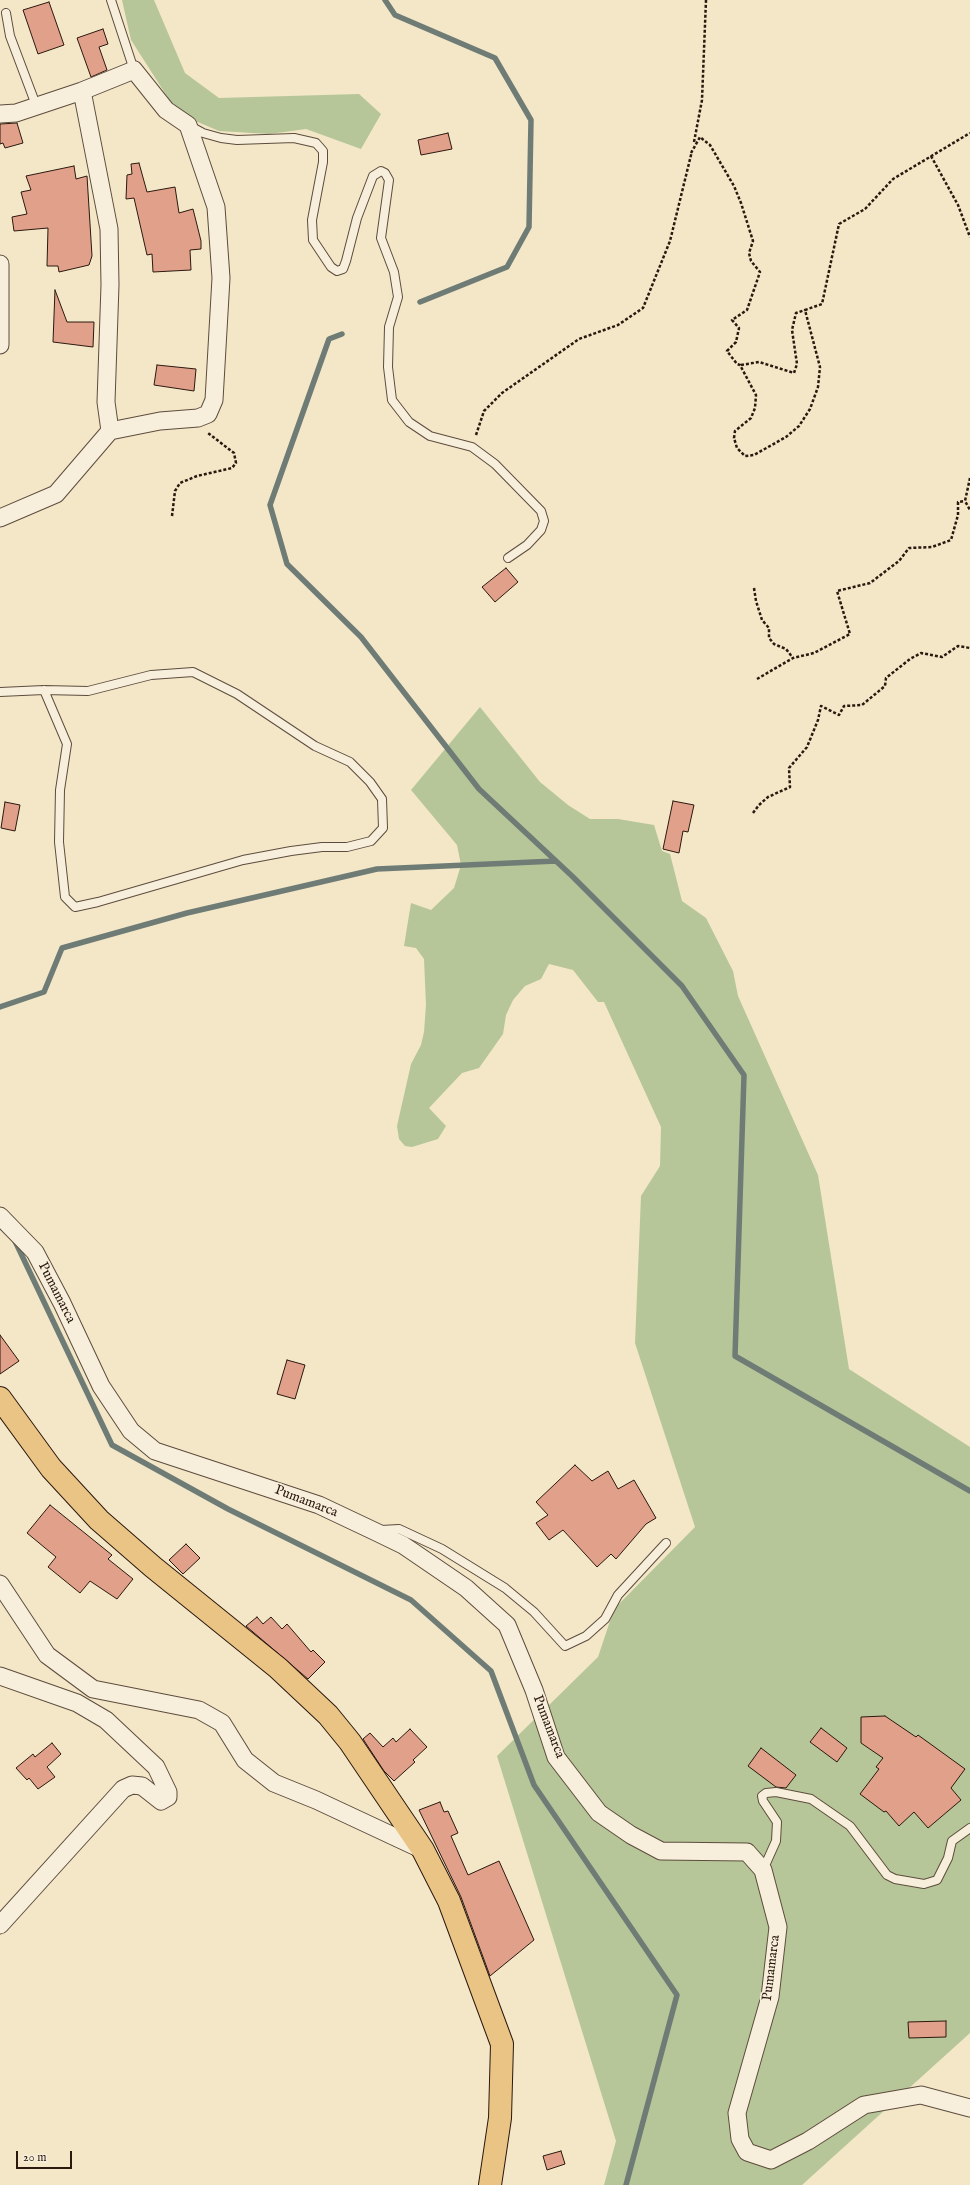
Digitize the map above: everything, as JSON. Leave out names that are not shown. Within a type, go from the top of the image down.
[{"type":"main road","points":[[0,1398],[51,1468],[99,1520],[153,1567],[278,1668],[328,1715],[377,1780],[423,1850],[449,1901],[502,2044],[500,2118],[490,2185]]},
{"type":"street","points":[[0,114],[16,113],[36,105],[82,91],[134,70],[166,110],[188,125],[216,206],[221,278],[214,400],[208,414],[198,418],[160,421],[110,431],[56,494],[0,518]]},
{"type":"street","points":[[82,91],[109,229],[110,285],[106,402],[110,431]]},
{"type":"street","points":[[0,264],[0,345]]},
{"type":"street","name":"Pumamarca","points":[[0,1216],[36,1252],[101,1386],[131,1431],[155,1451],[319,1505],[403,1545],[466,1588],[507,1625],[534,1690],[556,1757],[599,1813],[631,1835],[661,1851],[746,1852],[763,1870],[778,1928],[770,1997],[738,2112],[740,2139],[747,2152],[771,2160],[808,2141],[864,2105],[921,2095],[970,2108]]},
{"type":"street","points":[[0,1584],[46,1655],[93,1688],[199,1710],[222,1723],[245,1760],[274,1783],[316,1800],[423,1850]]},
{"type":"street","points":[[0,1676],[77,1703],[106,1720],[156,1767],[168,1792],[168,1797],[161,1801],[142,1786],[132,1785],[123,1789],[0,1925]]},
{"type":"street","points":[[77,1703],[93,1688]]},
{"type":"lane","points":[[111,0],[134,70]]},
{"type":"lane","points":[[6,12],[10,36],[36,105]]},
{"type":"lane","points":[[188,125],[203,134],[220,138],[237,140],[294,138],[316,142],[323,151],[323,162],[312,220],[313,240],[331,267],[337,271],[343,269],[356,218],[374,176],[381,171],[385,173],[389,180],[381,238],[394,272],[398,297],[389,327],[388,367],[392,400],[409,422],[430,436],[472,447],[495,464],[541,511],[544,521],[541,530],[527,545],[508,558]]},
{"type":"lane","points":[[0,692],[44,690],[88,691],[151,675],[194,672],[237,694],[315,746],[350,762],[370,782],[382,799],[383,828],[371,841],[347,847],[322,847],[243,860],[98,902],[75,907],[65,897],[59,842],[60,790],[67,744],[44,690]]},
{"type":"lane","points":[[374,1531],[399,1529],[442,1549],[505,1588],[534,1612],[565,1646],[586,1636],[605,1619],[618,1595],[666,1543]]},
{"type":"lane","points":[[763,1870],[776,1841],[777,1822],[763,1801],[762,1796],[766,1793],[776,1792],[811,1799],[850,1826],[887,1875],[895,1879],[924,1884],[937,1880],[948,1858],[952,1841],[970,1828]]},
{"type":"path","points":[[472,447],[484,412],[502,393],[578,339],[618,324],[643,308],[670,241],[692,153],[702,100],[706,0]]},
{"type":"path","points":[[740,365],[759,362],[794,373],[797,364],[792,330],[796,313],[822,304],[838,224],[865,209],[893,179],[970,133]]},
{"type":"path","points":[[692,153],[700,137],[710,145],[734,186],[753,241],[749,253],[751,261],[760,272],[747,310],[732,320],[738,328],[736,342],[727,351],[736,364],[740,365],[756,395],[755,408],[751,418],[735,431],[734,438],[736,448],[745,456],[754,455],[786,437],[799,426],[810,409],[818,387],[820,367],[805,310]]},
{"type":"path","points":[[930,156],[958,205],[970,237]]},
{"type":"path","points":[[172,516],[175,491],[180,483],[192,477],[232,468],[236,463],[234,453],[212,438],[205,430],[208,414]]},
{"type":"path","points":[[970,478],[965,502],[970,510]]},
{"type":"path","points":[[757,679],[793,658],[814,653],[850,634],[837,591],[870,583],[900,561],[909,548],[932,547],[951,540],[958,515],[958,502],[965,502]]},
{"type":"path","points":[[754,588],[758,608],[762,620],[769,628],[770,638],[774,644],[786,649],[793,658]]},
{"type":"path","points":[[754,813],[759,805],[768,797],[790,787],[789,768],[807,747],[818,720],[820,706],[839,715],[844,706],[862,705],[885,686],[886,678],[890,674],[921,653],[942,657],[958,646],[970,648]]},
{"type":"green space","points":[[122,0],[154,0],[185,73],[219,98],[359,94],[381,114],[361,149],[306,129],[269,134],[219,131],[193,120],[170,101],[131,40]]},
{"type":"green space","points":[[480,707],[540,782],[568,805],[590,819],[618,819],[654,825],[662,851],[670,854],[682,901],[706,918],[733,971],[738,996],[818,1175],[849,1369],[970,1447],[970,2033],[802,2185],[604,2185],[616,2141],[497,1756],[598,1657],[614,1609],[695,1527],[635,1343],[641,1196],[660,1166],[661,1127],[604,1002],[598,1002],[573,970],[549,964],[541,979],[525,986],[513,1000],[506,1015],[503,1034],[479,1068],[462,1073],[429,1108],[446,1126],[438,1139],[412,1147],[405,1146],[399,1139],[397,1126],[411,1064],[421,1045],[424,1032],[426,1005],[424,959],[416,948],[404,946],[411,903],[431,910],[454,888],[461,865],[457,845],[411,790]]},
{"type":"building","points":[[49,2],[64,45],[38,54],[23,10]]},
{"type":"building","points":[[103,29],[108,44],[99,47],[107,70],[91,77],[77,38]]},
{"type":"building","points":[[17,123],[23,143],[5,148],[3,143],[0,144],[0,124]]},
{"type":"building","points":[[448,133],[452,149],[421,155],[418,140]]},
{"type":"building","points":[[139,163],[147,192],[175,187],[179,213],[193,209],[201,241],[201,249],[190,250],[191,270],[153,272],[152,254],[147,255],[134,198],[126,199],[127,175],[132,174],[131,164]]},
{"type":"building","points":[[74,166],[76,179],[87,176],[92,256],[89,265],[59,272],[58,266],[47,266],[48,228],[14,231],[12,217],[27,214],[21,192],[31,190],[26,176]]},
{"type":"building","points":[[55,290],[67,322],[94,322],[93,347],[53,342]]},
{"type":"building","points":[[157,365],[196,369],[194,391],[154,385]]},
{"type":"building","points":[[506,568],[518,582],[495,602],[482,587]]},
{"type":"building","points":[[673,801],[694,805],[688,832],[683,831],[679,853],[663,849]]},
{"type":"building","points":[[5,802],[20,805],[15,831],[1,828]]},
{"type":"building","points":[[0,1335],[19,1361],[0,1374]]},
{"type":"building","points":[[287,1360],[305,1365],[295,1399],[277,1394]]},
{"type":"building","points":[[575,1465],[592,1481],[608,1471],[618,1489],[634,1480],[656,1518],[646,1524],[616,1559],[611,1554],[597,1567],[563,1530],[549,1540],[536,1523],[548,1515],[536,1502]]},
{"type":"building","points":[[50,1505],[112,1555],[108,1559],[133,1579],[117,1599],[90,1581],[80,1593],[48,1567],[56,1557],[27,1533]]},
{"type":"building","points":[[186,1544],[200,1558],[183,1574],[169,1560]]},
{"type":"building","points":[[257,1617],[263,1624],[271,1617],[282,1629],[287,1624],[311,1652],[313,1650],[325,1662],[308,1679],[246,1626]]},
{"type":"building","points":[[885,1716],[916,1737],[918,1735],[965,1769],[951,1788],[961,1800],[928,1828],[914,1812],[899,1826],[886,1811],[884,1812],[860,1794],[879,1769],[876,1767],[883,1758],[861,1743],[861,1717]]},
{"type":"building","points":[[821,1728],[847,1748],[837,1762],[810,1742]]},
{"type":"building","points":[[410,1729],[427,1747],[413,1760],[415,1762],[394,1781],[384,1771],[363,1739],[370,1733],[383,1747],[393,1738],[396,1742]]},
{"type":"building","points":[[52,1743],[61,1754],[47,1767],[55,1777],[38,1789],[29,1778],[27,1780],[16,1768],[33,1754],[35,1757]]},
{"type":"building","points":[[761,1748],[796,1775],[786,1788],[776,1787],[748,1766]]},
{"type":"building","points":[[440,1802],[444,1812],[448,1811],[458,1833],[451,1836],[468,1875],[499,1861],[534,1940],[490,1976],[461,1897],[419,1810]]},
{"type":"building","points":[[946,2021],[946,2037],[909,2038],[908,2022]]},
{"type":"building","points":[[561,2151],[565,2164],[547,2170],[543,2156]]},
{"type":"waterway","points":[[385,0],[395,15],[495,58],[531,120],[529,227],[507,267],[420,302]]},
{"type":"waterway","points":[[342,334],[329,339],[270,505],[287,564],[361,637],[479,789],[572,876],[682,986],[744,1075],[735,1356],[970,1491]]},
{"type":"waterway","points":[[0,1007],[44,992],[62,948],[187,913],[377,869],[556,861]]},
{"type":"waterway","points":[[15,1241],[112,1445],[228,1509],[411,1600],[491,1671],[534,1785],[677,1995],[626,2185]]}]
